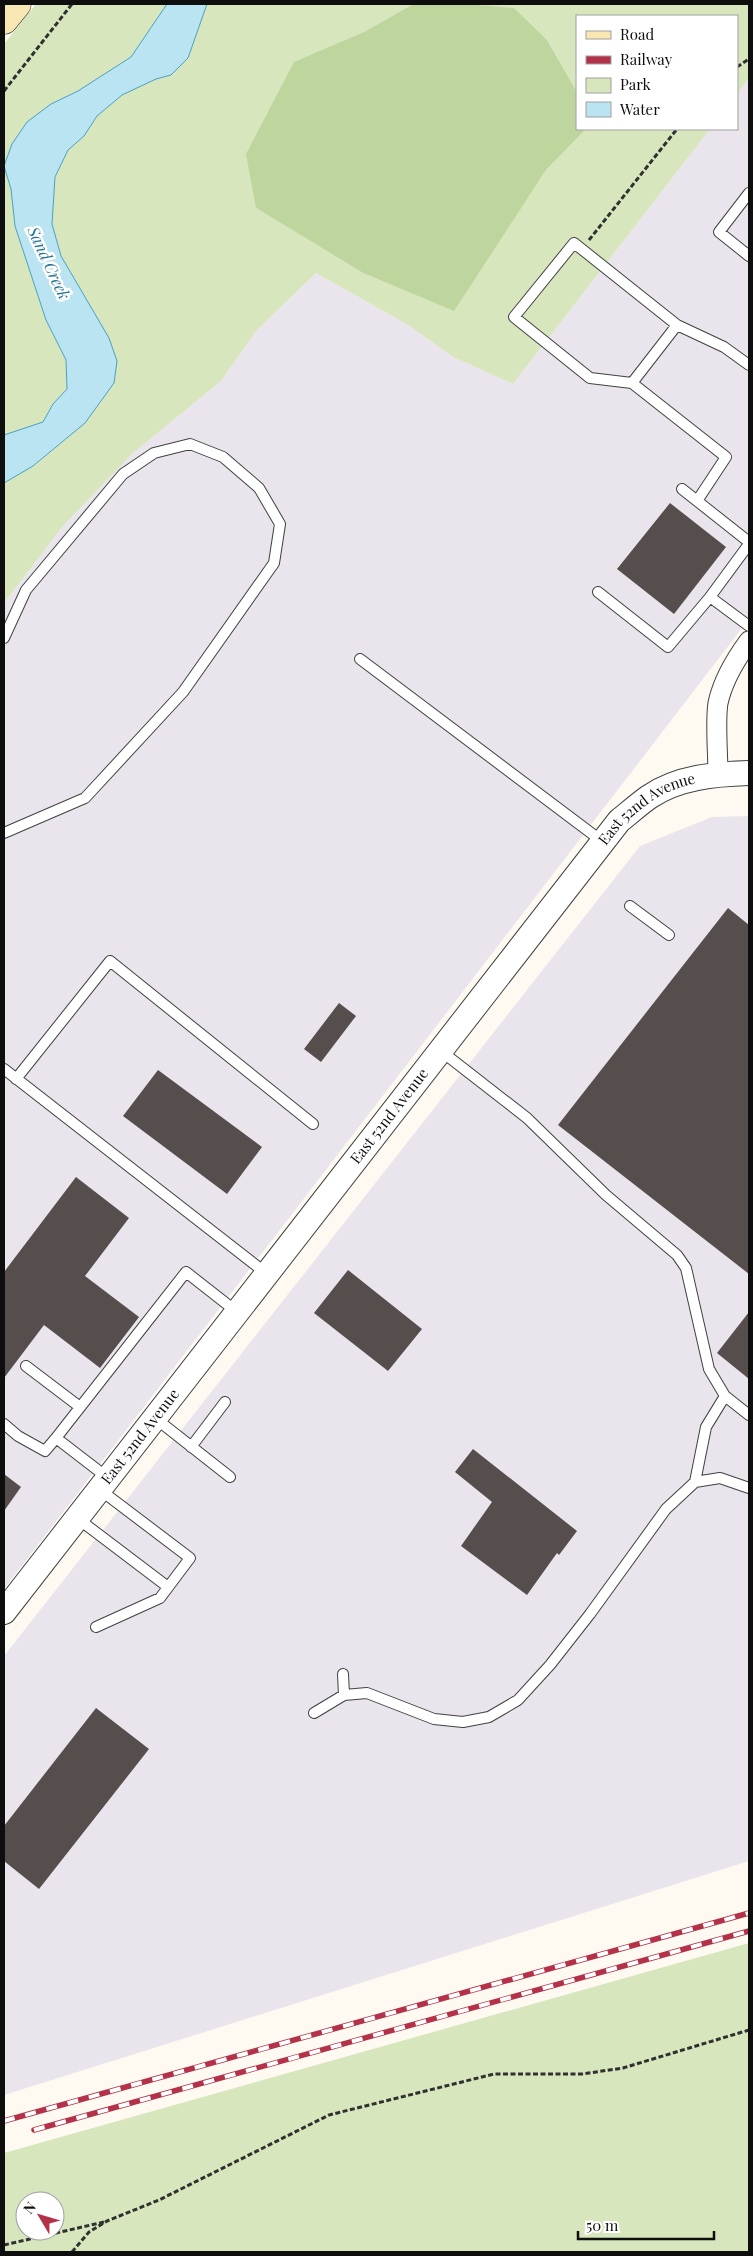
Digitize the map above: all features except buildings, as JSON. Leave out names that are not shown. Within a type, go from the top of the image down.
[{"type":"main road","points":[[4,20],[16,4]]},
{"type":"street","name":"East 52nd Avenue","points":[[4,1612],[620,821],[651,796],[682,782],[718,774],[718,706],[722,686],[749,641]]},
{"type":"street","points":[[718,774],[749,773]]},
{"type":"lane","points":[[749,194],[719,232],[749,256]]},
{"type":"lane","points":[[697,501],[726,457],[632,383],[590,378],[514,317],[574,243],[676,325],[724,347],[749,366]]},
{"type":"lane","points":[[632,383],[676,325]]},
{"type":"lane","points":[[4,638],[26,590],[124,474],[154,453],[190,444],[223,456],[259,488],[280,524],[274,563],[183,692],[85,798],[4,833]]},
{"type":"lane","points":[[598,592],[668,647],[710,597],[749,543],[682,489]]},
{"type":"lane","points":[[710,597],[749,626]]},
{"type":"lane","points":[[360,659],[603,842]]},
{"type":"lane","points":[[630,906],[669,935]]},
{"type":"lane","points":[[16,1079],[110,961],[313,1124]]},
{"type":"lane","points":[[441,1051],[527,1118],[606,1195],[677,1255],[686,1268],[709,1369],[726,1396],[749,1415]]},
{"type":"lane","points":[[4,1070],[267,1274]]},
{"type":"lane","points":[[4,1424],[18,1436],[45,1451],[186,1272],[237,1312]]},
{"type":"lane","points":[[26,1366],[80,1407]]},
{"type":"lane","points":[[695,1482],[706,1427],[726,1396]]},
{"type":"lane","points":[[191,1447],[225,1402]]},
{"type":"lane","points":[[155,1418],[230,1477]]},
{"type":"lane","points":[[56,1438],[104,1484],[190,1558],[160,1598],[96,1627]]},
{"type":"lane","points":[[314,1713],[344,1696],[367,1693],[434,1719],[463,1722],[488,1717],[518,1700],[550,1665],[590,1614],[666,1509],[695,1482],[720,1478],[749,1488]]},
{"type":"lane","points":[[77,1518],[168,1587]]},
{"type":"lane","points":[[342,1674],[344,1696]]},
{"type":"path","points":[[4,90],[72,4]]},
{"type":"path","points":[[738,66],[749,59]]},
{"type":"path","points":[[582,250],[676,130]]},
{"type":"path","points":[[4,2245],[107,2221],[159,2200],[329,2115],[494,2074],[582,2074],[623,2068],[749,2030]]},
{"type":"path","points":[[72,2252],[89,2232],[107,2221]]},
{"type":"shaded area","points":[[749,78],[749,619],[4,1589],[4,603],[63,526],[132,454],[221,381],[256,331],[316,273],[408,325],[453,357],[513,384],[709,130],[738,130],[738,93]]},
{"type":"shaded area","points":[[749,816],[749,1861],[4,2095],[4,1656],[640,846],[712,817]]},
{"type":"green space","points":[[36,4],[167,4],[131,57],[78,91],[51,104],[12,144],[4,166],[4,44]]},
{"type":"green space","points":[[207,4],[413,4],[364,32],[256,208],[363,273],[453,310],[546,170],[585,130],[709,130],[513,384],[453,357],[408,325],[316,273],[256,331],[221,381],[132,454],[63,526],[4,603],[4,483],[33,466],[85,423],[114,383],[117,361],[109,338],[61,256],[52,224],[55,178],[68,150],[84,136],[97,116],[122,95],[156,79],[171,75],[188,58]]},
{"type":"green space","points":[[413,4],[468,4],[514,8],[547,40],[576,90],[576,130],[585,130],[546,170],[454,311],[363,273],[256,208],[246,154],[294,62],[364,32]]},
{"type":"green space","points":[[468,4],[749,4],[749,78],[738,93],[738,15],[576,15],[576,90],[547,40],[514,9]]},
{"type":"green space","points":[[4,166],[11,189],[15,226],[46,320],[66,360],[67,389],[53,404],[43,422],[4,435]]},
{"type":"green space","points":[[749,1943],[749,2252],[4,2252],[4,2153]]},
{"type":"water","name":"Sand Creek","points":[[167,4],[207,4],[188,58],[171,75],[156,79],[122,95],[97,116],[84,136],[68,150],[55,177],[52,224],[61,256],[109,338],[117,361],[114,383],[85,423],[33,466],[4,483],[4,435],[43,422],[53,404],[67,389],[66,360],[46,320],[15,226],[11,189],[4,166],[12,144],[27,122],[51,104],[78,91],[131,57]]},
{"type":"railway","points":[[4,2121],[749,1913]]},
{"type":"railway","points":[[34,2130],[749,1931]]}]
